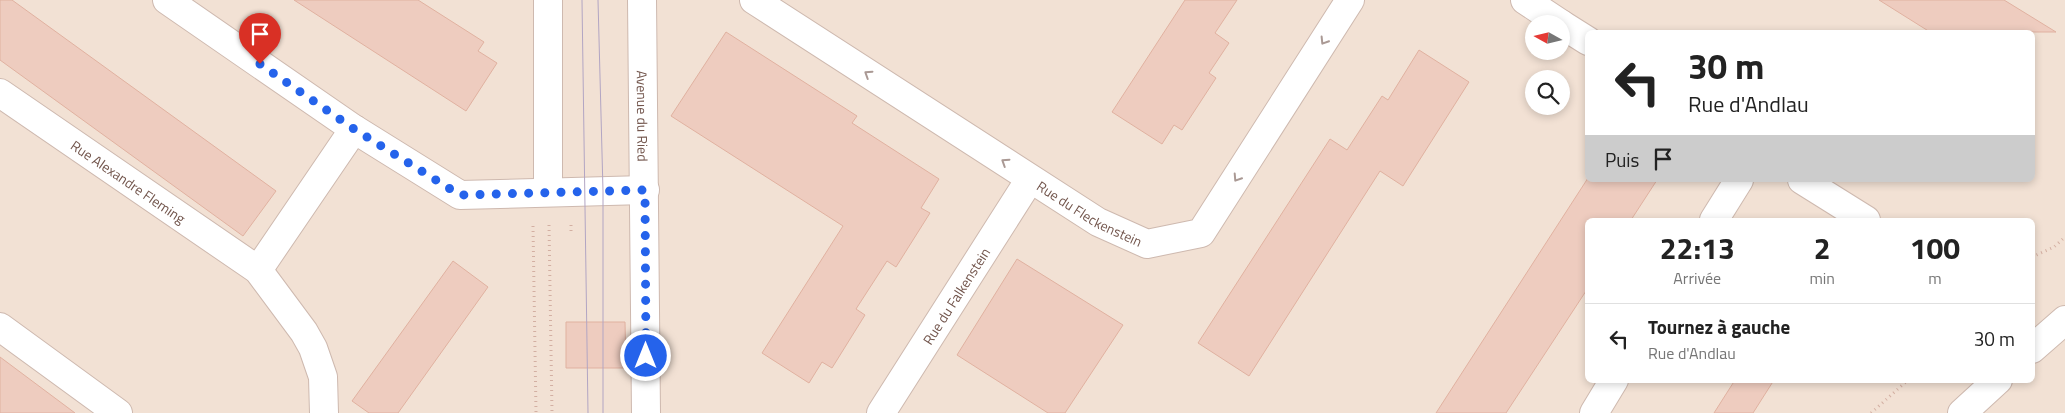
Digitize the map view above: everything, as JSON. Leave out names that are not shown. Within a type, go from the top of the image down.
[{"type":"street","points":[[167,0],[354,129],[460,195],[645,190]]},
{"type":"street","points":[[548,0],[548,192]]},
{"type":"street","name":"Avenue du Ried","points":[[642,0],[646,413]]},
{"type":"street","name":"Rue du Fleckenstein","points":[[754,0],[1098,222],[1147,244],[1201,233],[1350,0]]},
{"type":"street","points":[[1524,0],[1547,15]]},
{"type":"street","points":[[1570,30],[1585,39]]},
{"type":"street","name":"Rue Alexandre Fleming","points":[[0,92],[258,270],[313,348],[323,377],[324,413]]},
{"type":"street","points":[[258,270],[354,129]]},
{"type":"street","name":"Rue du Falkenstein","points":[[881,413],[1030,179]]},
{"type":"street","points":[[1715,218],[1738,182]]},
{"type":"street","points":[[1805,182],[1863,218]]},
{"type":"street","points":[[2035,346],[2054,327]]},
{"type":"street","points":[[0,328],[118,413]]},
{"type":"street","points":[[1594,413],[1612,383]]},
{"type":"street","points":[[1962,413],[1995,383]]},
{"type":"path","points":[[532,223],[536,413]]},
{"type":"path","points":[[549,224],[552,413]]},
{"type":"path","points":[[571,224],[571,234]]},
{"type":"path","points":[[2035,256],[2054,247],[2065,237]]},
{"type":"path","points":[[1871,413],[1905,383]]},
{"type":"shaded area","points":[[0,0],[2065,0],[2065,413],[0,413]]},
{"type":"building","points":[[0,0],[12,0],[276,191],[243,236],[0,60]]},
{"type":"building","points":[[294,0],[418,0],[484,42],[478,51],[497,63],[466,111]]},
{"type":"building","points":[[1185,0],[1237,0],[1215,33],[1229,43],[1209,73],[1216,78],[1182,130],[1174,125],[1162,144],[1112,112]]},
{"type":"building","points":[[1879,0],[2004,0],[2056,32],[2035,32],[2035,30],[1927,30]]},
{"type":"building","points":[[726,32],[857,116],[852,123],[939,179],[921,208],[930,213],[896,267],[887,261],[856,309],[865,315],[832,368],[822,362],[809,383],[762,353],[843,226],[671,116]]},
{"type":"building","points":[[1419,50],[1469,82],[1403,186],[1380,171],[1249,376],[1198,343],[1330,139],[1347,150],[1382,96],[1388,100]]},
{"type":"building","points":[[1585,182],[1656,182],[1632,218],[1585,218],[1585,293],[1506,413],[1436,413]]},
{"type":"building","points":[[1017,259],[1123,325],[1065,413],[1048,413],[957,355]]},
{"type":"building","points":[[453,261],[488,287],[398,413],[369,413],[352,401]]},
{"type":"building","points":[[566,322],[625,322],[626,368],[566,368]]},
{"type":"building","points":[[0,357],[75,413],[0,413]]},
{"type":"building","points":[[1733,383],[1772,383],[1753,413],[1714,413]]},
{"type":"tram line","points":[[582,0],[588,413]]},
{"type":"tram line","points":[[598,0],[603,191],[603,413]]},
{"type":"route","points":[[260,64],[354,129],[460,195],[645,190],[646,356]]}]
